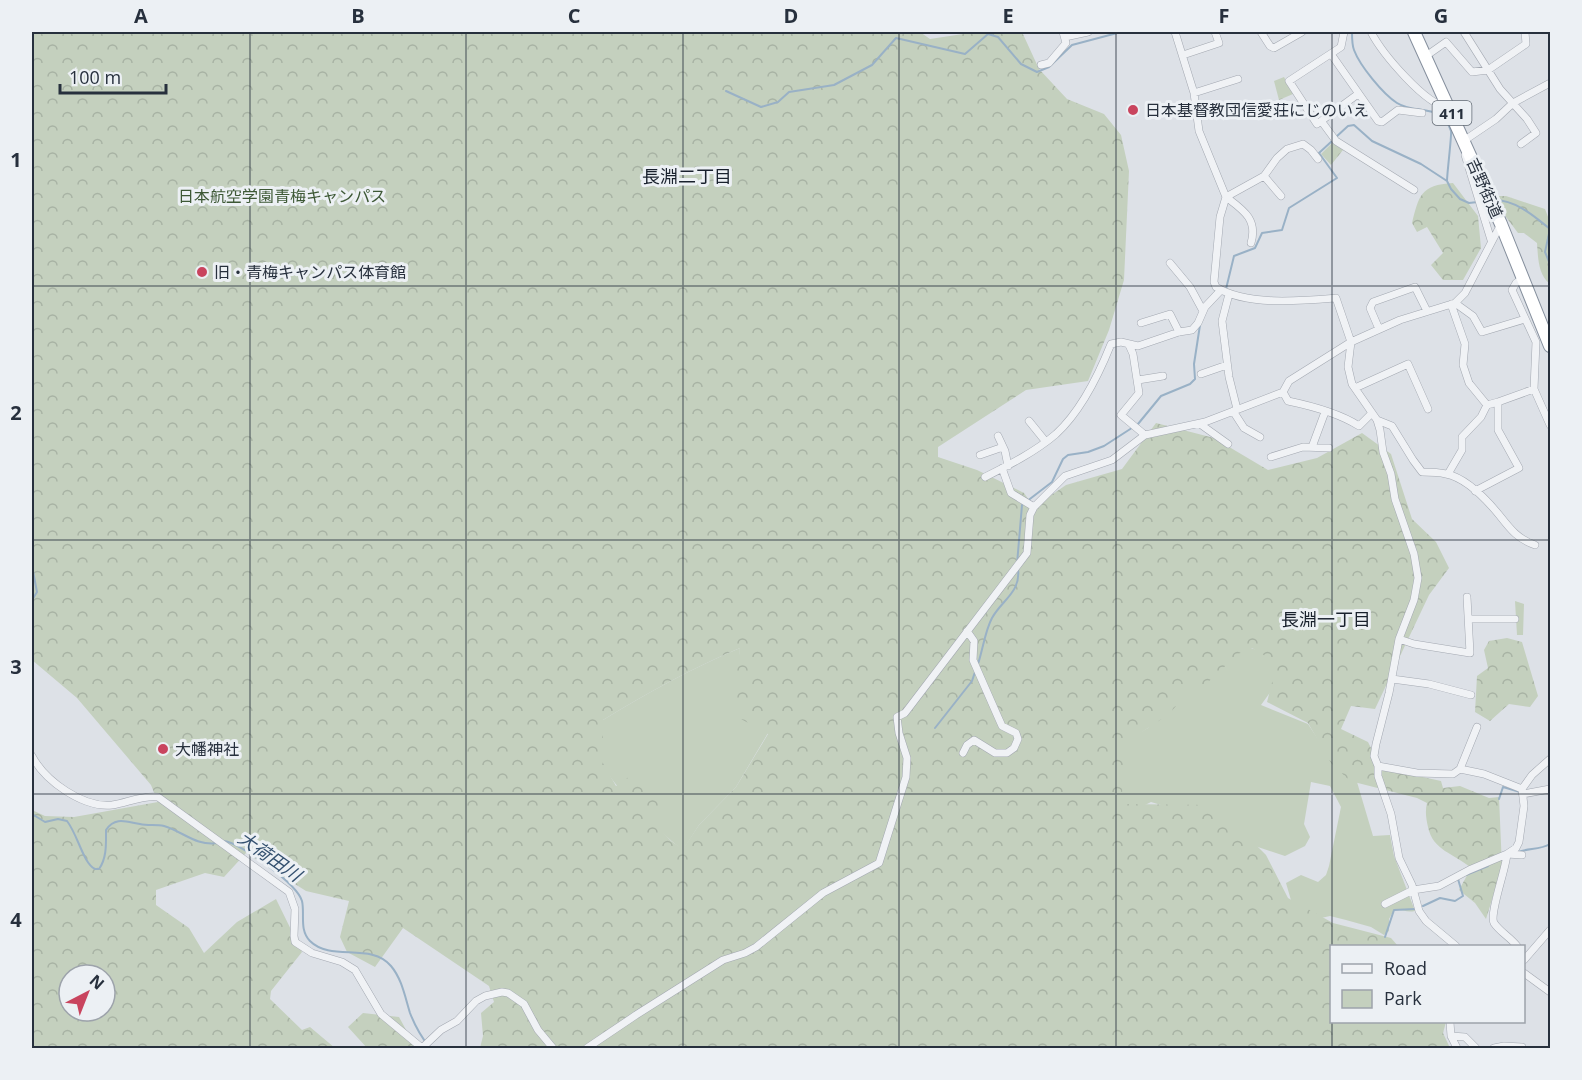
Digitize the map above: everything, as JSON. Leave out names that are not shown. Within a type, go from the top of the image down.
[{"type":"highway","name":"吉野街道","points":[[1414,32],[1465,142],[1484,200],[1501,224],[1522,279],[1546,324],[1551,346]]},
{"type":"street","points":[[1041,65],[1049,63],[1066,43],[1064,34],[1088,32]]},
{"type":"street","points":[[1175,32],[1194,93],[1199,131],[1226,196],[1248,214],[1254,232],[1251,243]]},
{"type":"street","points":[[1183,55],[1219,44],[1215,32]]},
{"type":"street","points":[[1261,32],[1270,46],[1274,48],[1302,32]]},
{"type":"street","points":[[1344,32],[1341,47],[1288,81],[1317,124],[1358,94]]},
{"type":"street","points":[[1371,32],[1380,47],[1408,79],[1441,107],[1449,108]]},
{"type":"street","points":[[1464,32],[1500,89],[1536,133],[1521,144]]},
{"type":"street","points":[[1426,56],[1446,42],[1472,72],[1488,70],[1526,44],[1525,32]]},
{"type":"street","points":[[1331,54],[1378,121],[1382,122],[1398,110],[1422,113]]},
{"type":"street","points":[[1194,93],[1238,79]]},
{"type":"street","points":[[1465,142],[1513,103],[1551,83]]},
{"type":"street","points":[[1322,122],[1334,139],[1414,190]]},
{"type":"street","points":[[1318,159],[1303,144],[1287,149],[1264,176],[1226,196],[1220,217],[1214,282],[1216,287],[1226,292],[1288,302],[1336,298],[1351,342],[1348,367],[1354,388],[1377,420],[1395,499],[1412,547],[1417,569],[1414,600],[1399,639],[1374,756],[1399,858],[1413,890],[1417,906],[1422,917],[1455,945]]},
{"type":"street","points":[[1264,176],[1281,196]]},
{"type":"street","points":[[1484,200],[1491,240]]},
{"type":"street","points":[[587,1048],[723,960],[756,947],[823,893],[879,862],[906,777],[907,759],[897,717],[905,713],[1027,553],[1029,523],[1034,507],[1065,476],[1112,460],[1145,435],[1200,424],[1283,392],[1289,381],[1351,342],[1400,320],[1453,304],[1465,293],[1501,224]]},
{"type":"street","points":[[1170,263],[1190,287],[1203,310]]},
{"type":"street","points":[[1522,279],[1512,290],[1536,342],[1534,389],[1551,425]]},
{"type":"street","points":[[1379,329],[1370,308],[1373,302],[1414,287],[1427,311]]},
{"type":"street","points":[[985,477],[1046,442],[1057,433],[1084,399],[1111,344],[1122,342],[1138,346],[1192,330],[1198,323],[1203,310],[1226,292]]},
{"type":"street","points":[[1226,292],[1222,321],[1235,410],[1244,428],[1260,437]]},
{"type":"street","points":[[1453,304],[1473,316],[1482,332],[1525,319]]},
{"type":"street","points":[[1453,304],[1465,344],[1463,365],[1469,383],[1487,405]]},
{"type":"street","points":[[1141,323],[1170,314],[1179,332]]},
{"type":"street","points":[[1130,345],[1139,393],[1121,416],[1145,435]]},
{"type":"street","points":[[1354,388],[1408,364],[1428,409]]},
{"type":"street","points":[[1200,374],[1227,365]]},
{"type":"street","points":[[1138,381],[1163,376]]},
{"type":"street","points":[[1448,474],[1462,450],[1462,437],[1481,417],[1487,405],[1534,389]]},
{"type":"street","points":[[1283,392],[1288,401],[1335,413],[1359,426],[1372,413]]},
{"type":"street","points":[[1475,491],[1519,468],[1498,430],[1498,402]]},
{"type":"street","points":[[1312,447],[1325,412]]},
{"type":"street","points":[[1377,420],[1392,426],[1422,471],[1448,474],[1475,491],[1500,516],[1511,531],[1523,541],[1535,545]]},
{"type":"street","points":[[1029,421],[1046,442]]},
{"type":"street","points":[[1200,424],[1228,444]]},
{"type":"street","points":[[998,436],[1003,447],[1011,494],[1034,507]]},
{"type":"street","points":[[980,455],[1003,447]]},
{"type":"street","points":[[1270,457],[1303,447],[1329,448]]},
{"type":"street","points":[[1399,639],[1414,644],[1470,653],[1467,597]]},
{"type":"street","points":[[1468,619],[1515,619]]},
{"type":"street","points":[[963,753],[967,745],[974,740],[995,753],[1007,753],[1014,748],[1018,739],[1016,733],[1002,726],[973,660],[974,641],[967,631]]},
{"type":"street","points":[[1392,679],[1429,684],[1471,695]]},
{"type":"street","points":[[1378,766],[1417,773],[1453,774],[1460,769],[1477,727]]},
{"type":"street","points":[[32,756],[36,765],[53,781],[86,801],[98,805],[109,805],[149,796],[158,797],[289,892],[295,909],[295,942],[312,953],[351,967],[359,976],[381,1014],[422,1048],[446,1026],[457,1021],[476,1001],[502,992],[508,993],[524,1004],[538,1030],[553,1048]]},
{"type":"street","points":[[1516,945],[1493,920],[1492,914],[1507,856],[1519,842],[1524,806],[1523,791],[1532,775],[1551,759]]},
{"type":"street","points":[[1460,769],[1484,774],[1523,791],[1550,790]]},
{"type":"street","points":[[1385,904],[1413,890],[1439,886],[1469,870],[1507,856],[1522,855]]},
{"type":"street","points":[[1525,957],[1551,930]]},
{"type":"street","points":[[1525,974],[1551,992]]},
{"type":"street","points":[[1450,1023],[1450,1036],[1457,1048]]},
{"type":"street","points":[[1450,1036],[1465,1037],[1476,1048]]},
{"type":"street","points":[[1494,1048],[1522,1047]]},
{"type":"green space","name":"日本航空学園青梅キャンパス","points":[[32,32],[920,32],[930,39],[976,32],[1022,32],[1039,69],[1067,99],[1104,114],[1121,135],[1129,171],[1124,280],[1109,330],[1088,381],[1026,390],[938,447],[938,457],[977,470],[1024,493],[1034,507],[1066,485],[1122,469],[1156,423],[1214,438],[1268,470],[1317,458],[1362,433],[1391,454],[1412,519],[1436,542],[1449,568],[1429,595],[1375,709],[1351,706],[1341,729],[1368,742],[1381,768],[1441,781],[1443,788],[1460,786],[1489,798],[1499,797],[1502,867],[1486,919],[1475,903],[1459,890],[1471,868],[1439,847],[1434,841],[1426,818],[1427,803],[1417,798],[1350,781],[1331,763],[1308,723],[1267,702],[1277,663],[1252,648],[1238,654],[1205,685],[1190,690],[1169,714],[1127,742],[1121,804],[1216,805],[1266,855],[1288,898],[1333,923],[1391,938],[1397,945],[1330,945],[1330,1023],[1446,1023],[1443,1033],[1450,1048],[480,1048],[483,1036],[481,1013],[494,1002],[489,986],[403,928],[375,967],[347,952],[340,937],[349,901],[306,891],[246,853],[224,877],[205,873],[156,890],[156,905],[189,928],[204,953],[237,922],[276,899],[302,952],[271,991],[270,999],[302,1030],[310,1027],[335,1048],[32,1048],[32,810],[45,816],[74,817],[158,802],[151,785],[77,698],[32,660]],"holes":[[[740,648],[734,692],[741,719],[768,734],[736,787],[699,825],[683,849],[671,841],[658,827],[664,801],[630,776],[616,786],[603,763],[603,720],[670,681]]]},
{"type":"green space","points":[[1284,77],[1293,94],[1279,100],[1274,81]]},
{"type":"green space","points":[[1332,143],[1343,150],[1331,165],[1321,154]]},
{"type":"green space","points":[[1453,183],[1478,216],[1481,248],[1463,280],[1443,280],[1431,265],[1443,253],[1427,227],[1417,232],[1412,223],[1419,199],[1427,189]]},
{"type":"green space","points":[[1498,196],[1506,196],[1545,209],[1550,222],[1550,284],[1541,271],[1537,243],[1524,233],[1518,233],[1506,217]]},
{"type":"green space","points":[[1515,601],[1524,604],[1523,635],[1517,635]]},
{"type":"green space","points":[[1507,638],[1522,642],[1538,696],[1530,707],[1509,704],[1490,721],[1475,712],[1477,676],[1488,668],[1484,650],[1489,641]]},
{"type":"green space","points":[[1238,644],[1282,658],[1282,676],[1261,705],[1308,724],[1331,759],[1357,782],[1373,836],[1390,835],[1394,856],[1415,911],[1394,910],[1389,919],[1389,931],[1384,935],[1371,927],[1330,916],[1312,920],[1295,914],[1286,883],[1301,875],[1318,882],[1326,875],[1329,866],[1341,807],[1330,786],[1311,782],[1304,824],[1310,837],[1305,846],[1285,856],[1243,842],[1171,808],[1151,802],[1141,807],[1116,808],[1123,742],[1148,728],[1160,712]]},
{"type":"green space","points":[[740,648],[739,662],[768,733],[736,787],[699,825],[683,850],[638,809],[607,772],[602,758],[603,720],[670,681]]},
{"type":"green space","points":[[363,1013],[399,1017],[416,1048],[367,1048],[348,1027]]},
{"type":"waterway","points":[[726,91],[761,107],[778,102],[789,92],[834,85],[872,65],[896,38],[965,54],[988,34],[998,37],[1021,64],[1037,72],[1049,67],[1072,45],[1121,32]]},
{"type":"waterway","points":[[1352,32],[1357,57],[1385,93],[1397,103],[1435,113],[1447,122],[1451,131],[1447,181]]},
{"type":"waterway","points":[[1336,137],[1348,126],[1354,125],[1372,141],[1421,164],[1447,181],[1460,199],[1469,203],[1486,201]]},
{"type":"waterway","points":[[1226,289],[1234,256],[1255,248],[1262,233],[1282,230],[1289,208],[1337,178],[1319,153],[1332,141]]},
{"type":"waterway","points":[[1494,200],[1517,206],[1550,229],[1545,252],[1550,264]]},
{"type":"waterway","points":[[1017,564],[1022,505],[1052,482],[1063,459],[1068,455],[1088,452],[1104,446],[1138,424],[1161,396],[1190,384],[1195,379],[1194,364],[1200,325]]},
{"type":"waterway","points":[[32,566],[37,592],[32,600]]},
{"type":"waterway","points":[[978,664],[990,623],[1017,584],[1018,569]]},
{"type":"waterway","points":[[935,728],[972,681],[975,672]]},
{"type":"waterway","points":[[1499,799],[1503,787],[1520,792]]},
{"type":"waterway","name":"大荷田川","points":[[32,814],[45,822],[58,819],[67,821],[87,861],[95,869],[99,869],[106,850],[106,830],[117,821],[164,826],[196,841],[218,843]]},
{"type":"waterway","name":"大荷田川","points":[[224,841],[232,843],[268,865],[298,894],[303,906],[305,932],[310,941],[329,950],[373,955],[383,959],[391,966],[401,982],[414,1023],[430,1048]]},
{"type":"waterway","points":[[1518,852],[1550,844]]},
{"type":"waterway","points":[[1466,875],[1488,866]]},
{"type":"waterway","points":[[1423,906],[1440,898],[1455,901],[1463,896],[1458,879]]},
{"type":"waterway","points":[[1385,937],[1394,910],[1415,909]]},
{"type":"place","name":"日本基督教団信愛荘にじのいえ","points":[[1133,110]]},
{"type":"place","name":"旧・青梅キャンパス体育館","points":[[202,272]]},
{"type":"place","name":"大幡神社","points":[[163,749]]},
{"type":"district","name":"長淵二丁目","points":[[687,176]]},
{"type":"district","name":"長淵一丁目","points":[[1326,619]]}]
